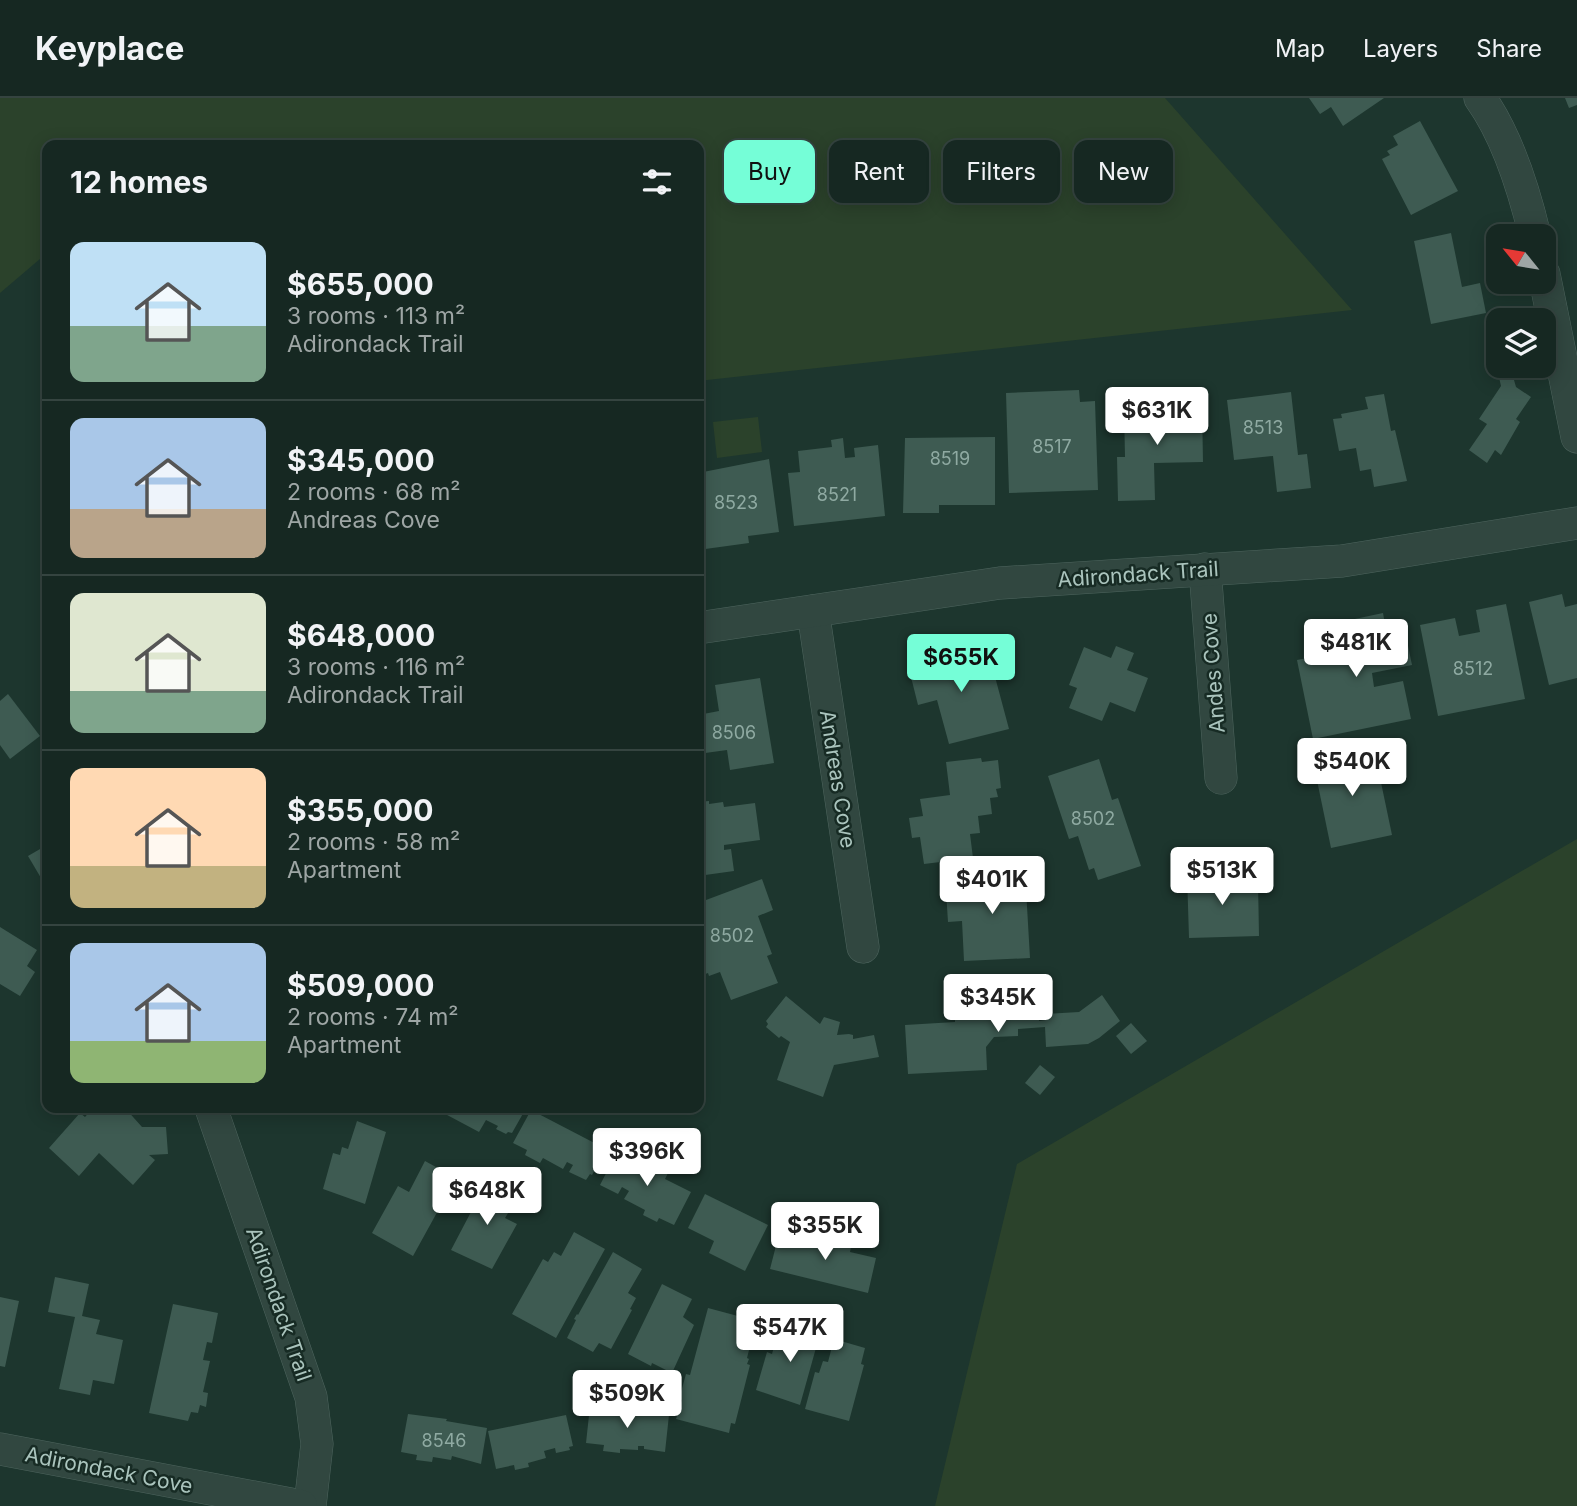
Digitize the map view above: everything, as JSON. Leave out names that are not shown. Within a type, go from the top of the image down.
[{"type":"street","points":[[1480,98],[1488,108],[1512,160],[1531,224]]},
{"type":"street","points":[[1548,294],[1577,437]]},
{"type":"street","name":"Adirondack Trail","points":[[704,627],[1000,583],[1342,561],[1577,523]]},
{"type":"street","name":"Andes Cove","points":[[1205,569],[1222,778]]},
{"type":"street","name":"Andreas Cove","points":[[813,611],[863,947]]},
{"type":"street","name":"Adirondack Trail","points":[[213,1113],[311,1397],[317,1444],[310,1506]]},
{"type":"street","name":"Adirondack Cove","points":[[0,1449],[301,1506]]},
{"type":"green space","points":[[0,98],[1165,98],[1352,310],[704,380],[704,140],[42,140],[42,257],[0,293]]},
{"type":"green space","points":[[758,417],[762,452],[717,458],[713,422]]},
{"type":"green space","points":[[1577,839],[1577,1506],[935,1506],[1017,1164]]},
{"type":"building","points":[[1309,98],[1384,98],[1343,126],[1331,107],[1320,114]]},
{"type":"building","points":[[1565,98],[1577,98],[1577,105],[1569,108]]},
{"type":"building","points":[[1420,121],[1458,191],[1411,215],[1382,159],[1390,155],[1387,151],[1398,145],[1393,136]]},
{"type":"building","points":[[1451,233],[1462,287],[1480,283],[1486,313],[1431,324],[1414,241]]},
{"type":"building","points":[[1499,378],[1519,378],[1514,380],[1516,387],[1531,397],[1516,419],[1520,422],[1501,455],[1495,450],[1487,463],[1469,450],[1487,424],[1479,419],[1501,386]]},
{"type":"building","points":[[1079,390],[1080,402],[1095,401],[1098,490],[1009,493],[1006,393]]},
{"type":"building","points":[[1291,392],[1298,455],[1307,454],[1311,488],[1277,492],[1273,456],[1234,460],[1227,400]]},
{"type":"building","points":[[1384,394],[1391,431],[1395,430],[1407,481],[1374,487],[1371,469],[1360,471],[1356,448],[1339,451],[1333,419],[1342,418],[1341,414],[1368,409],[1365,397]]},
{"type":"building","points":[[1202,407],[1203,462],[1154,463],[1155,500],[1118,501],[1117,457],[1125,457],[1124,409]]},
{"type":"building","points":[[995,437],[995,505],[939,505],[939,513],[903,513],[905,438]]},
{"type":"building","points":[[843,438],[845,458],[855,457],[854,448],[878,445],[885,516],[794,526],[788,473],[800,472],[798,451],[832,447],[831,440]]},
{"type":"building","points":[[769,459],[779,532],[748,536],[749,543],[704,549],[704,472]]},
{"type":"building","points":[[1562,594],[1565,607],[1577,604],[1577,678],[1549,685],[1529,602]]},
{"type":"building","points":[[1506,604],[1525,699],[1438,716],[1420,625],[1455,618],[1459,636],[1480,632],[1476,610]]},
{"type":"building","points":[[1383,613],[1386,630],[1404,626],[1412,665],[1372,673],[1374,687],[1403,681],[1411,719],[1313,739],[1297,660],[1342,651],[1336,623]]},
{"type":"building","points":[[1116,646],[1134,653],[1127,670],[1148,678],[1135,712],[1110,702],[1102,721],[1069,708],[1077,688],[1069,685],[1084,647],[1111,658]]},
{"type":"building","points":[[979,647],[986,675],[994,673],[1009,729],[949,744],[937,700],[918,705],[908,665]]},
{"type":"building","points":[[760,678],[774,763],[730,770],[727,750],[704,753],[704,714],[719,711],[715,685]]},
{"type":"building","points":[[8,694],[40,736],[10,759],[0,745],[0,701]]},
{"type":"building","points":[[1374,749],[1392,835],[1331,848],[1313,761]]},
{"type":"building","points":[[981,758],[982,762],[998,760],[1001,788],[996,789],[998,797],[990,798],[992,814],[978,816],[980,833],[970,834],[973,858],[924,864],[920,837],[912,838],[909,818],[923,816],[920,799],[950,795],[946,762]]},
{"type":"building","points":[[1099,759],[1112,800],[1118,798],[1141,866],[1098,880],[1094,868],[1089,870],[1078,836],[1069,839],[1048,776]]},
{"type":"building","points":[[704,801],[709,801],[709,804],[723,802],[724,807],[755,803],[760,840],[724,845],[724,850],[731,849],[734,871],[704,875]]},
{"type":"building","points":[[42,848],[42,878],[41,878],[28,856]]},
{"type":"building","points":[[1025,872],[1030,958],[964,961],[962,921],[948,922],[946,891],[960,890],[959,875]]},
{"type":"building","points":[[1228,872],[1228,882],[1258,881],[1259,936],[1189,938],[1187,874]]},
{"type":"building","points":[[762,879],[773,910],[758,916],[772,954],[767,956],[778,983],[731,1000],[720,972],[709,976],[708,973],[704,974],[704,901]]},
{"type":"building","points":[[0,927],[37,950],[27,966],[35,972],[20,996],[0,984]]},
{"type":"building","points":[[1102,995],[1120,1021],[1088,1044],[1046,1047],[1045,1027],[1018,1029],[1018,1036],[994,1037],[986,1047],[987,1070],[908,1074],[905,1025],[955,1022],[955,1009],[1038,1004],[1039,1021],[1046,1020],[1045,1014],[1079,1012]]},
{"type":"building","points":[[786,996],[820,1024],[824,1017],[840,1022],[837,1035],[853,1035],[853,1039],[874,1035],[879,1057],[834,1065],[823,1097],[777,1080],[790,1042],[781,1036],[779,1038],[766,1027],[766,1021]]},
{"type":"building","points":[[1131,1023],[1147,1041],[1131,1054],[1116,1036]]},
{"type":"building","points":[[1040,1065],[1055,1077],[1040,1095],[1025,1083]]},
{"type":"building","points":[[80,1113],[85,1117],[89,1113],[129,1113],[142,1127],[166,1127],[168,1154],[149,1155],[155,1160],[133,1185],[99,1153],[79,1176],[49,1148]]},
{"type":"building","points":[[443,1113],[523,1113],[512,1133],[506,1134],[496,1129],[498,1126],[486,1120],[479,1132]]},
{"type":"building","points":[[529,1113],[537,1113],[606,1149],[592,1175],[586,1180],[569,1172],[573,1165],[567,1162],[563,1169],[543,1158],[540,1163],[525,1155],[527,1150],[513,1143]]},
{"type":"building","points":[[357,1121],[386,1132],[365,1204],[323,1189],[333,1153],[340,1155],[342,1147],[348,1149]]},
{"type":"building","points":[[617,1152],[643,1166],[647,1157],[670,1169],[665,1179],[691,1192],[674,1225],[659,1218],[657,1222],[643,1215],[645,1210],[624,1199],[629,1191],[622,1187],[618,1194],[600,1185]]},
{"type":"building","points":[[425,1161],[456,1178],[413,1256],[372,1233],[398,1186],[409,1192]]},
{"type":"building","points":[[485,1181],[521,1200],[515,1212],[510,1210],[505,1218],[517,1224],[492,1269],[451,1250]]},
{"type":"building","points":[[705,1194],[768,1225],[745,1271],[709,1253],[714,1241],[688,1228]]},
{"type":"building","points":[[574,1232],[605,1249],[556,1338],[512,1314],[543,1259],[548,1262],[554,1252],[561,1256]]},
{"type":"building","points":[[834,1233],[853,1237],[850,1252],[876,1258],[868,1293],[770,1269],[779,1234],[831,1247]]},
{"type":"building","points":[[613,1252],[642,1269],[628,1293],[636,1298],[630,1309],[632,1310],[611,1349],[599,1343],[593,1352],[567,1338],[576,1320],[574,1319]]},
{"type":"building","points":[[55,1277],[89,1284],[82,1316],[100,1320],[96,1334],[123,1340],[114,1384],[93,1380],[90,1395],[59,1389],[75,1317],[48,1312]]},
{"type":"building","points":[[662,1284],[692,1299],[683,1317],[694,1325],[672,1373],[628,1354]]},
{"type":"building","points":[[0,1297],[19,1301],[5,1367],[0,1366]]},
{"type":"building","points":[[173,1304],[218,1313],[212,1343],[207,1342],[203,1360],[210,1361],[203,1392],[208,1393],[206,1407],[200,1405],[198,1413],[191,1412],[188,1421],[149,1413]]},
{"type":"building","points":[[708,1308],[749,1319],[740,1344],[750,1346],[747,1364],[750,1365],[735,1424],[731,1423],[729,1433],[676,1419],[686,1374],[690,1375]]},
{"type":"building","points":[[789,1321],[821,1330],[800,1405],[756,1390],[767,1352],[772,1354],[775,1343],[783,1345]]},
{"type":"building","points":[[834,1339],[865,1348],[861,1364],[864,1365],[849,1421],[805,1409],[815,1372],[819,1373],[823,1361],[828,1362]]},
{"type":"building","points":[[590,1406],[669,1415],[665,1452],[638,1446],[638,1450],[620,1449],[620,1453],[603,1451],[604,1445],[586,1443]]},
{"type":"building","points":[[408,1414],[487,1428],[481,1464],[452,1456],[451,1460],[433,1457],[432,1462],[416,1460],[417,1455],[401,1452]]},
{"type":"building","points":[[566,1415],[573,1446],[569,1447],[570,1450],[556,1453],[555,1448],[544,1451],[546,1458],[528,1463],[529,1467],[515,1470],[514,1465],[496,1469],[488,1431]]}]
